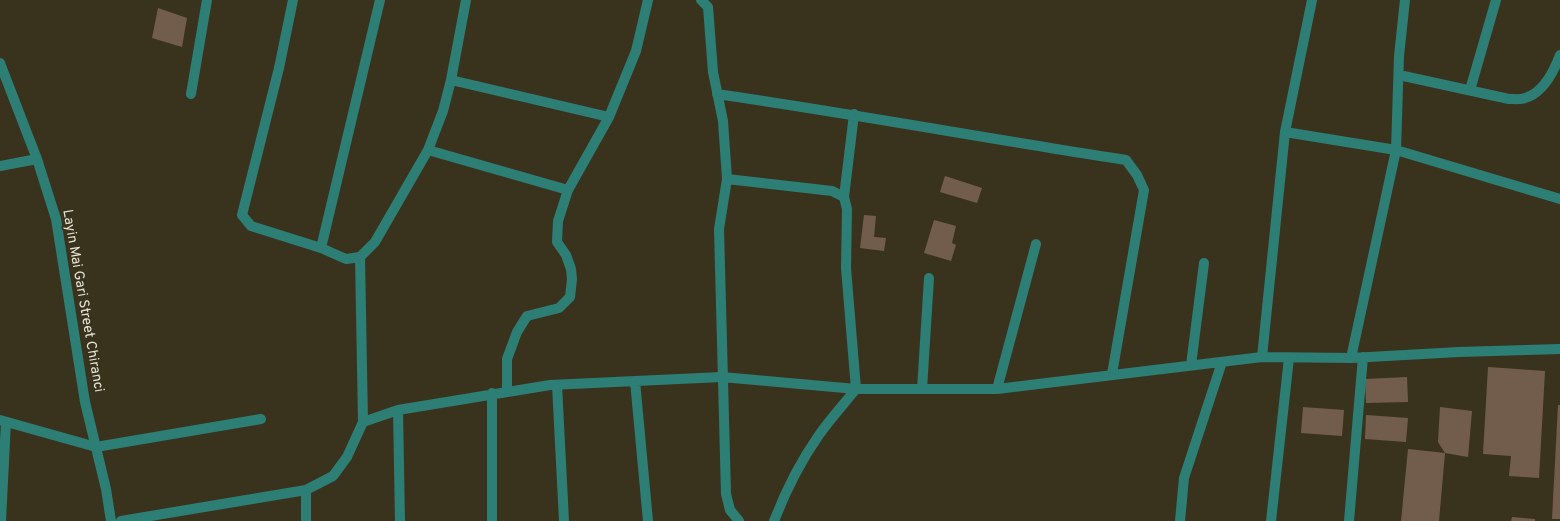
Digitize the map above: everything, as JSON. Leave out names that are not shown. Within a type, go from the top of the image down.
[{"type":"street","points":[[191,94],[208,0]]},
{"type":"street","points":[[293,0],[242,215],[251,226],[322,248],[346,259],[360,257],[375,242],[428,150],[443,111],[451,80],[466,0]]},
{"type":"street","points":[[322,248],[380,0]]},
{"type":"street","points":[[507,391],[507,359],[517,332],[526,316],[558,308],[570,297],[571,269],[566,255],[557,242],[558,221],[568,190],[609,117],[636,51],[648,0]]},
{"type":"street","points":[[702,0],[708,7],[713,72],[723,121],[727,180],[719,229],[726,494],[730,510],[739,521]]},
{"type":"street","points":[[1262,357],[1284,132],[1312,0]]},
{"type":"street","points":[[1352,358],[1396,150],[1399,56],[1405,0]]},
{"type":"street","points":[[1470,90],[1496,0]]},
{"type":"street","points":[[1399,75],[1509,99],[1526,98],[1542,88],[1560,55]]},
{"type":"street","name":"Layin Mai Gari Street Chiranci","points":[[0,63],[37,159],[56,219],[85,402],[106,489],[111,521]]},
{"type":"street","points":[[451,80],[609,117]]},
{"type":"street","points":[[718,94],[854,114],[975,136],[1126,160],[1137,175],[1144,190],[1112,374]]},
{"type":"street","points":[[774,521],[788,486],[806,455],[820,433],[856,389],[846,268],[847,209],[844,197],[854,114]]},
{"type":"street","points":[[1284,132],[1396,150],[1560,199]]},
{"type":"street","points":[[428,150],[568,190]]},
{"type":"street","points":[[0,166],[37,159]]},
{"type":"street","points":[[1112,374],[1148,179]]},
{"type":"street","points":[[727,180],[832,190],[844,197]]},
{"type":"street","points":[[997,389],[1036,244]]},
{"type":"street","points":[[121,521],[306,490],[333,476],[347,457],[363,422],[360,257]]},
{"type":"street","points":[[1191,365],[1204,264]]},
{"type":"street","points":[[922,389],[929,278]]},
{"type":"street","points":[[363,422],[398,410],[492,393],[557,385],[722,377],[856,389],[997,389],[1262,357],[1352,358],[1560,349]]},
{"type":"street","points":[[1349,521],[1363,357]]},
{"type":"street","points":[[1271,521],[1289,358]]},
{"type":"street","points":[[1180,521],[1184,478],[1222,362]]},
{"type":"street","points":[[635,381],[648,521]]},
{"type":"street","points":[[557,385],[564,521]]},
{"type":"street","points":[[492,393],[492,521]]},
{"type":"street","points":[[398,410],[400,521]]},
{"type":"street","points":[[1,521],[3,421],[96,447],[261,419]]},
{"type":"street","points":[[306,490],[306,521]]},
{"type":"building","points":[[158,8],[187,18],[182,47],[152,38]]},
{"type":"building","points":[[945,176],[982,188],[977,203],[940,192]]},
{"type":"building","points":[[864,215],[876,216],[874,237],[886,238],[884,251],[860,248]]},
{"type":"building","points":[[934,220],[956,226],[952,243],[956,245],[951,261],[924,253]]},
{"type":"building","points":[[1488,367],[1545,371],[1539,478],[1509,476],[1511,456],[1483,454]]},
{"type":"building","points":[[1407,377],[1408,402],[1366,403],[1365,379]]},
{"type":"building","points":[[1558,405],[1560,405],[1560,519],[1552,519]]},
{"type":"building","points":[[1303,407],[1344,410],[1342,436],[1301,433]]},
{"type":"building","points":[[1440,407],[1472,411],[1468,457],[1445,453],[1438,442]]},
{"type":"building","points":[[1366,415],[1408,418],[1406,442],[1365,439]]},
{"type":"building","points":[[1408,449],[1445,453],[1439,521],[1401,521]]},
{"type":"building","points":[[1512,517],[1535,519],[1535,521],[1511,521]]}]
